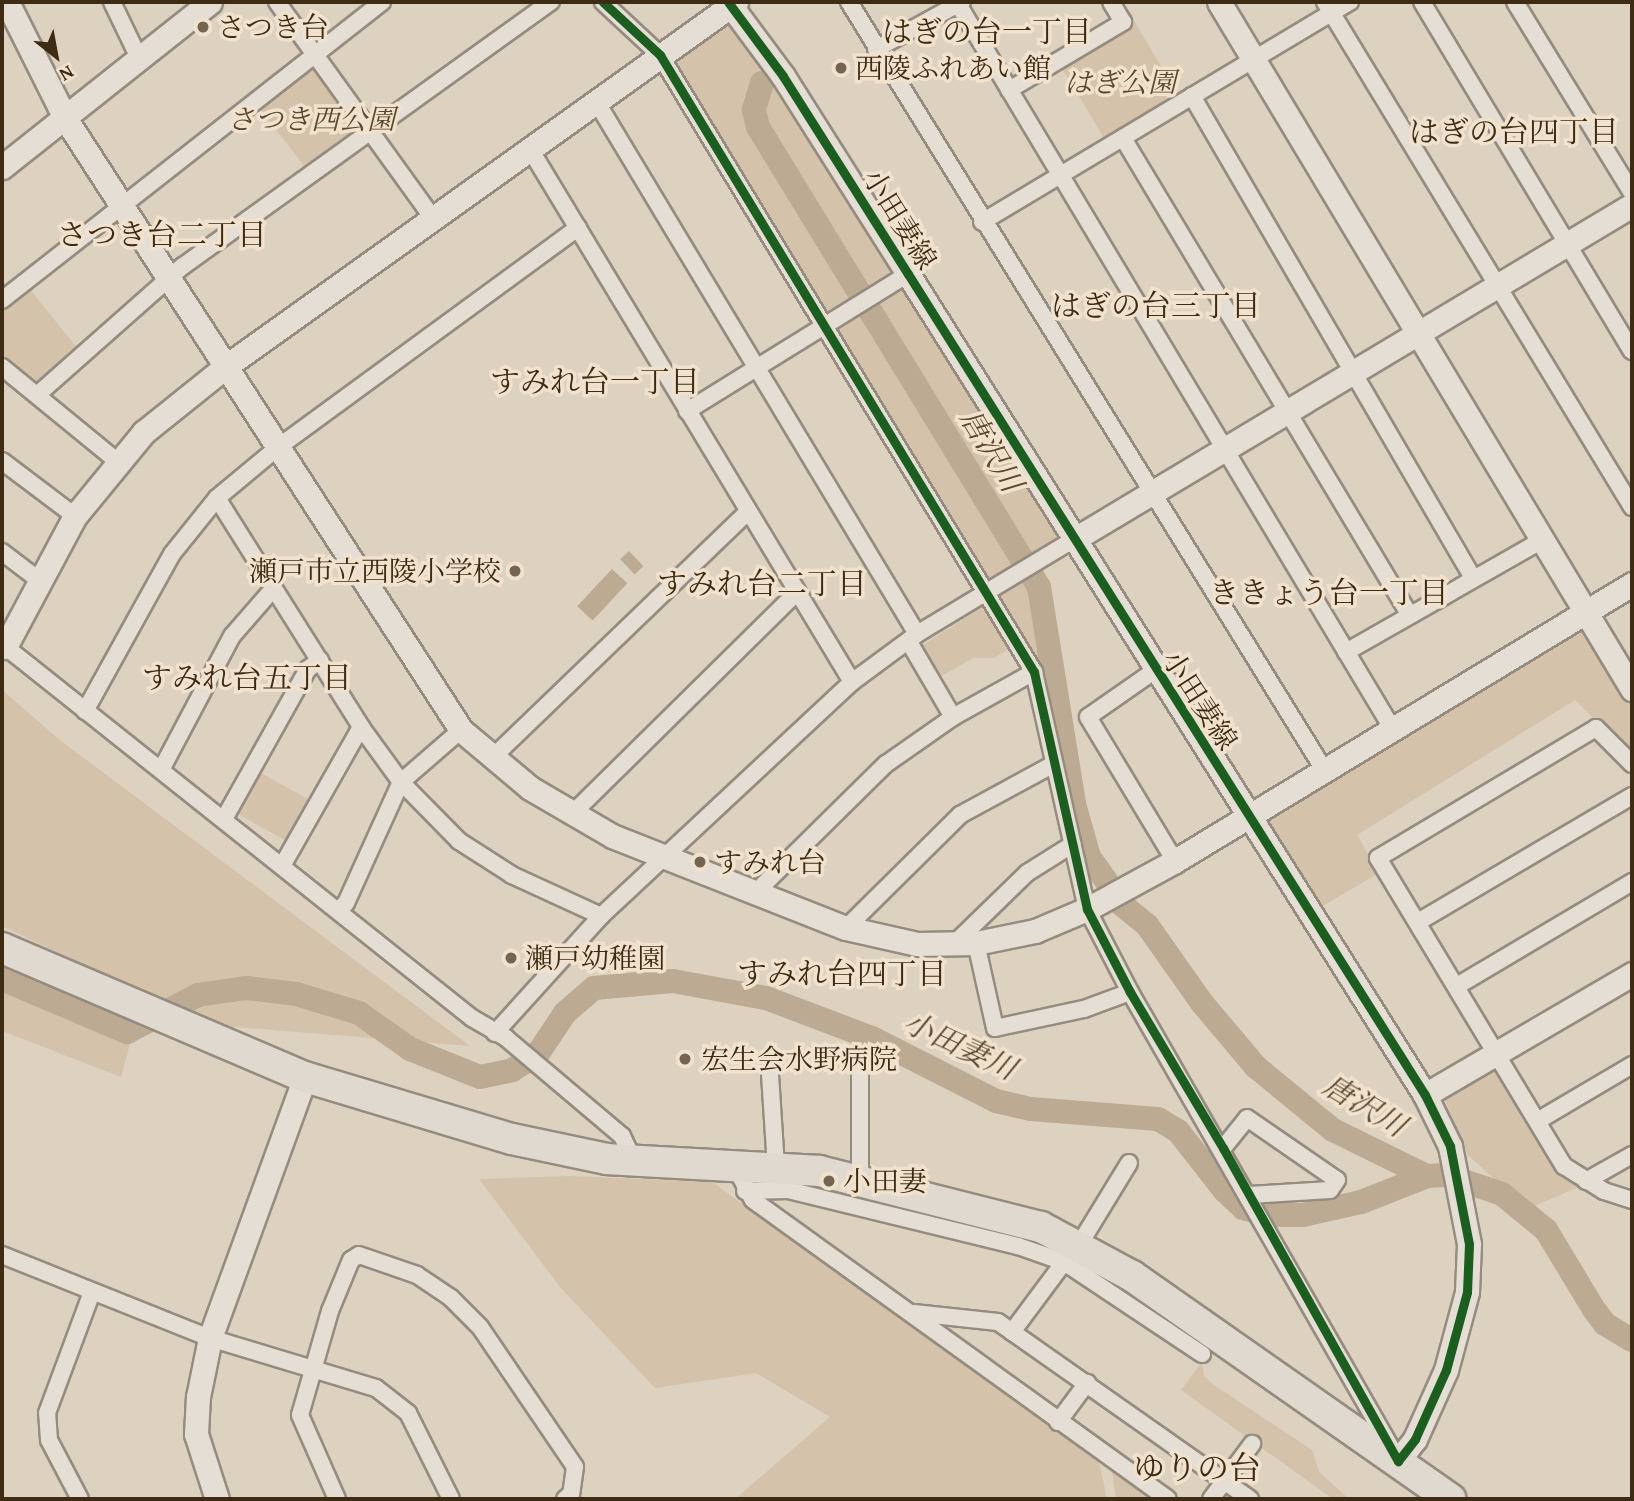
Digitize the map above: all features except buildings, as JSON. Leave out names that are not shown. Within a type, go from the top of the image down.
[{"type":"highway","points":[[2,948],[304,1077],[512,1139],[744,1178],[776,1167],[860,1178],[1029,1224],[1072,1254],[1132,1276],[1451,1499]]},
{"type":"street","points":[[7,2],[65,118],[461,730],[491,759],[571,815],[662,857],[846,928],[917,944],[965,943],[1035,931],[1087,909],[1175,861],[1323,768],[1632,584]]},
{"type":"street","points":[[112,2],[139,58]]},
{"type":"street","points":[[2,167],[210,2]]},
{"type":"street","points":[[277,2],[433,218]]},
{"type":"street","points":[[2,300],[382,2]]},
{"type":"street","points":[[37,395],[169,278],[370,130],[551,2]]},
{"type":"street","points":[[603,2],[660,55],[825,323],[1034,672],[1052,765],[1087,909],[1130,992],[1223,1147],[1263,1225],[1398,1461]]},
{"type":"street","points":[[849,2],[982,222],[1155,494],[1323,768]]},
{"type":"street","points":[[1009,90],[1123,22],[1111,2]]},
{"type":"street","points":[[1219,2],[1542,540],[1587,610],[1632,689]]},
{"type":"street","points":[[982,222],[1254,60],[1328,7],[1350,2]]},
{"type":"street","points":[[1422,2],[1632,351]]},
{"type":"street","points":[[1516,2],[1632,193]]},
{"type":"street","points":[[634,1161],[622,1136],[540,1065],[338,911],[3,645],[75,516],[117,461],[144,432],[225,367],[731,3]]},
{"type":"street","name":"小田妻線","points":[[731,3],[783,76],[1154,671],[1248,814],[1425,1096],[1454,1162],[1465,1213],[1467,1292],[1456,1346],[1415,1439],[1398,1461]]},
{"type":"street","points":[[876,49],[960,3],[1058,177],[1392,728]]},
{"type":"street","points":[[1328,7],[1632,507]]},
{"type":"street","points":[[1192,96],[1473,578]]},
{"type":"street","points":[[596,101],[756,366],[913,638],[953,717]]},
{"type":"street","points":[[1122,138],[1409,614]]},
{"type":"street","points":[[530,149],[747,513],[852,682]]},
{"type":"street","points":[[501,1035],[601,916],[852,682],[913,638],[1073,540],[1354,375],[1632,205]]},
{"type":"street","points":[[85,711],[172,554],[216,498],[277,448],[578,228]]},
{"type":"street","points":[[687,411],[908,274]]},
{"type":"street","points":[[2,367],[117,461]]},
{"type":"street","points":[[2,461],[75,516]]},
{"type":"street","points":[[216,498],[360,727],[401,782],[459,841],[512,875],[601,916]]},
{"type":"street","points":[[491,759],[747,513]]},
{"type":"street","points":[[1346,652],[1542,540]]},
{"type":"street","points":[[2,552],[40,581]]},
{"type":"street","points":[[161,770],[232,636],[273,589]]},
{"type":"street","points":[[571,815],[796,593]]},
{"type":"street","points":[[224,819],[308,669],[320,660]]},
{"type":"street","points":[[1154,671],[1088,717],[1175,861]]},
{"type":"street","points":[[755,893],[886,764],[953,717],[1034,672]]},
{"type":"street","points":[[282,866],[360,727]]},
{"type":"street","points":[[1632,764],[1596,728],[1378,858],[1564,1166],[1586,1181],[1632,1200]]},
{"type":"street","points":[[338,911],[346,903],[401,782],[461,730]]},
{"type":"street","points":[[846,928],[960,815],[1052,765]]},
{"type":"street","points":[[1418,922],[1632,796]]},
{"type":"street","points":[[965,943],[1027,873],[1073,844]]},
{"type":"street","points":[[1457,986],[1632,882]]},
{"type":"street","points":[[965,943],[995,1028],[1084,1009],[1130,992]]},
{"type":"street","points":[[1425,1096],[1632,974]]},
{"type":"street","points":[[769,1059],[776,1167]]},
{"type":"street","points":[[1538,1120],[1632,1065]]},
{"type":"street","points":[[860,1075],[860,1178]]},
{"type":"street","points":[[217,1499],[196,1434],[198,1397],[210,1338],[304,1077]]},
{"type":"street","points":[[1223,1147],[1247,1118],[1337,1180],[1330,1190],[1251,1198]]},
{"type":"street","points":[[1586,1181],[1632,1155]]},
{"type":"street","points":[[1012,1332],[1072,1254],[1129,1164]]},
{"type":"street","points":[[744,1178],[1072,1254],[1202,1354]]},
{"type":"street","points":[[744,1178],[1058,1422],[1168,1499]]},
{"type":"street","points":[[2,1255],[210,1338],[376,1388],[393,1398],[420,1434],[451,1499]]},
{"type":"street","points":[[337,1499],[302,1427],[301,1401],[351,1260],[369,1256],[417,1275],[480,1327],[569,1454],[576,1478],[565,1499]]},
{"type":"street","points":[[80,1499],[49,1440],[47,1413],[92,1292]]},
{"type":"street","points":[[914,1312],[998,1322],[1250,1499]]},
{"type":"street","points":[[1058,1422],[1087,1383]]},
{"type":"street","points":[[1211,1499],[1252,1444]]},
{"type":"green space","name":"はぎ公園","points":[[1134,21],[1180,97],[1106,142],[1060,65]]},
{"type":"green space","points":[[719,25],[734,27],[754,48],[1060,534],[1058,544],[1022,567],[1040,598],[1051,667],[1041,671],[1022,641],[994,658],[973,658],[938,678],[918,648],[997,598],[672,65],[673,55]]},
{"type":"green space","name":"さつき西公園","points":[[313,65],[355,124],[354,132],[305,167],[259,108]]},
{"type":"green space","points":[[28,287],[78,349],[38,386],[2,356],[2,307]]},
{"type":"green space","points":[[1574,630],[1589,633],[1632,701],[1632,757],[1575,700],[1357,835],[1379,873],[1314,911],[1263,828],[1268,814]]},
{"type":"green space","points":[[2,690],[61,741],[470,1046],[211,1025],[2,926]]},
{"type":"green space","points":[[259,772],[311,801],[289,842],[236,813]]},
{"type":"green space","points":[[2,967],[136,1021],[121,1077],[2,1031]]},
{"type":"green space","points":[[1495,1062],[1559,1170],[1581,1186],[1527,1209],[1468,1155],[1444,1098]]},
{"type":"green space","points":[[570,1176],[712,1182],[1099,1462],[1107,1499],[735,1499],[830,1417],[756,1373],[655,1388],[560,1287],[479,1179]]},
{"type":"green space","points":[[1202,1362],[1204,1376],[1214,1385],[1312,1450],[1319,1472],[1349,1499],[1333,1499],[1181,1390]]},
{"type":"green space","points":[[1109,1451],[1166,1499],[1116,1499]]},
{"type":"shaded area","points":[[629,551],[643,566],[635,575],[620,559]]},
{"type":"shaded area","points":[[612,569],[627,583],[593,621],[577,606]]},
{"type":"waterway","name":"唐沢川","points":[[762,83],[754,110],[758,127],[1039,587],[1074,804],[1089,857],[1106,880]]},
{"type":"waterway","name":"唐沢川","points":[[1121,904],[1147,925],[1202,1003],[1256,1067],[1333,1130],[1427,1176],[1446,1175],[1502,1194],[1546,1230],[1605,1324],[1632,1340]]},
{"type":"waterway","name":"小田妻川","points":[[2,979],[127,1032],[198,995],[246,988],[296,994],[359,1013],[410,1049],[480,1077],[512,1070],[537,1055],[565,1013],[594,988],[673,981],[766,998],[872,1038],[996,1101],[1031,1109],[1158,1119],[1178,1131],[1225,1191],[1243,1208],[1272,1215],[1303,1215],[1361,1202],[1427,1176]]},
{"type":"cycle path","points":[[603,2],[660,55],[1034,672],[1087,909],[1130,992],[1223,1148],[1398,1461],[1415,1439],[1446,1370],[1467,1292],[1469,1244],[1450,1146],[1425,1095],[908,274],[783,76],[728,2]]},
{"type":"place","name":"さつき台","points":[[203,27]]},
{"type":"place","name":"西陵ふれあい館","points":[[841,68]]},
{"type":"place","name":"瀬戸市立西陵小学校","points":[[515,571]]},
{"type":"place","name":"すみれ台","points":[[700,862]]},
{"type":"place","name":"瀬戸幼稚園","points":[[511,958]]},
{"type":"place","name":"宏生会水野病院","points":[[685,1059]]},
{"type":"place","name":"小田妻","points":[[829,1181]]},
{"type":"district","name":"はぎの台一丁目","points":[[987,31]]},
{"type":"district","name":"はぎの台四丁目","points":[[1514,131]]},
{"type":"district","name":"さつき台二丁目","points":[[162,234]]},
{"type":"district","name":"はぎの台三丁目","points":[[1156,305]]},
{"type":"district","name":"すみれ台一丁目","points":[[595,381]]},
{"type":"district","name":"すみれ台二丁目","points":[[762,583]]},
{"type":"district","name":"ききょう台一丁目","points":[[1329,592]]},
{"type":"district","name":"すみれ台五丁目","points":[[247,677]]},
{"type":"district","name":"すみれ台四丁目","points":[[842,973]]},
{"type":"district","name":"ゆりの台","points":[[1197,1468]]}]
